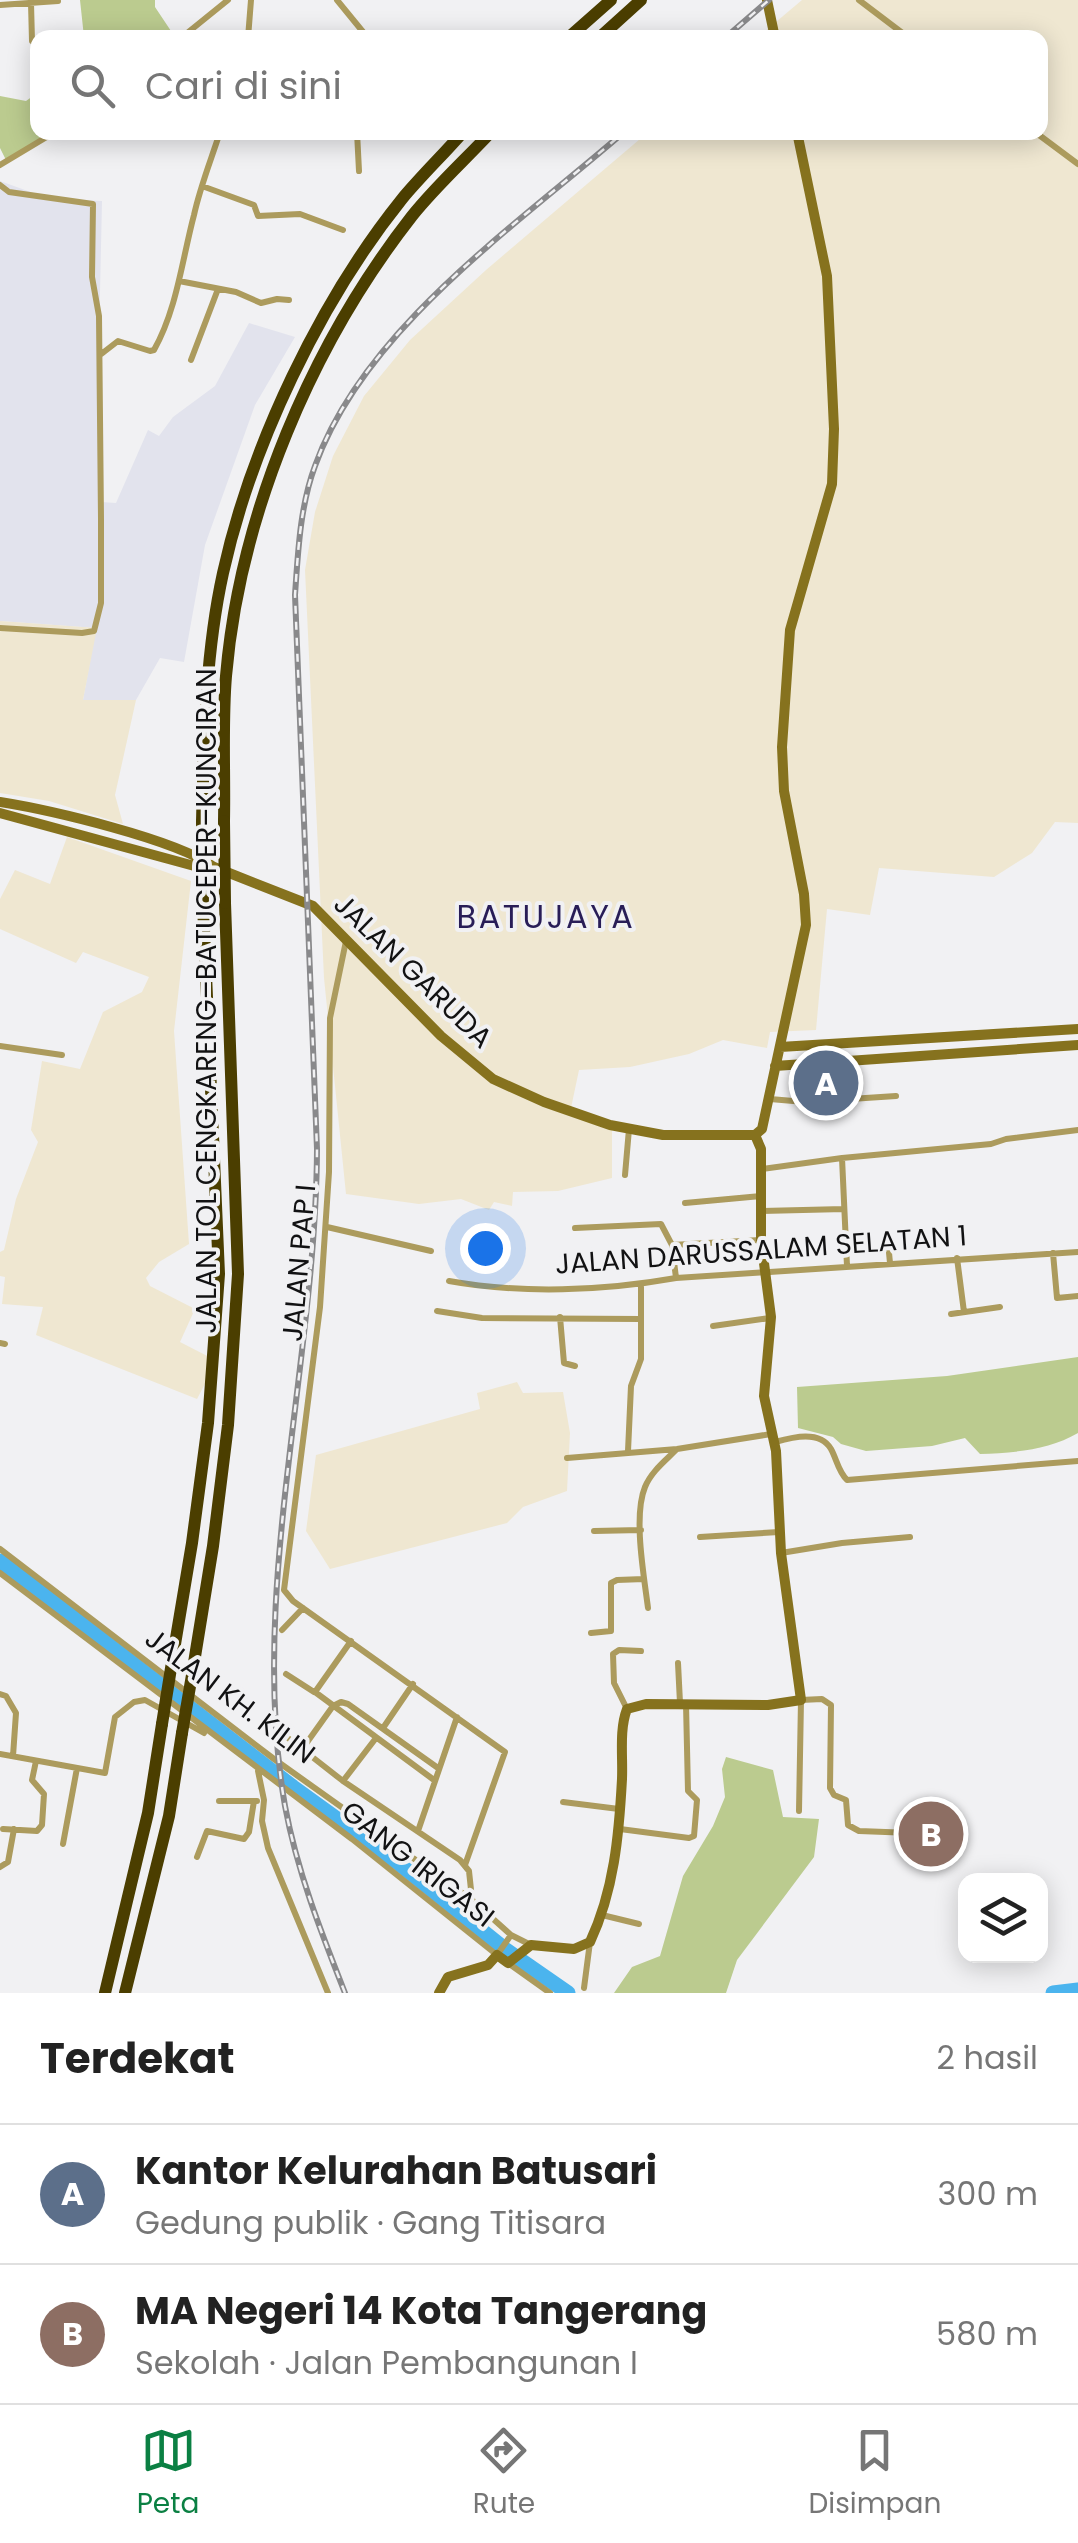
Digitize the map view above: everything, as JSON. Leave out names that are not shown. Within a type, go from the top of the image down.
[{"type":"highway","points":[[577,30],[611,0]]},
{"type":"highway","points":[[607,30],[642,0]]},
{"type":"highway","name":"JALAN TOL CENGKARENG–BATUCEPER–KUNCIRAN","points":[[105,1993],[148,1812],[208,1423],[219,1274],[202,822],[207,673],[223,574],[248,479],[294,371],[347,280],[401,200],[456,140]]},
{"type":"highway","name":"JALAN TOL CENGKARENG–BATUCEPER–KUNCIRAN","points":[[126,1993],[169,1816],[213,1546],[228,1425],[238,1274],[224,821],[226,676],[241,578],[266,486],[310,380],[362,290],[413,215],[483,140]]},
{"type":"street","points":[[191,30],[228,0]]},
{"type":"street","points":[[249,30],[251,0]]},
{"type":"street","points":[[337,0],[361,30]]},
{"type":"street","points":[[766,0],[773,30]]},
{"type":"street","points":[[859,0],[899,30]]},
{"type":"street","points":[[0,5],[58,1]]},
{"type":"street","points":[[32,2],[32,30]]},
{"type":"street","points":[[0,165],[42,140]]},
{"type":"street","points":[[99,356],[118,340],[154,350],[217,140]]},
{"type":"street","points":[[357,140],[359,171]]},
{"type":"street","points":[[799,140],[827,276],[834,430],[832,484],[810,554],[787,652],[784,792],[806,924],[762,1130],[755,1135],[761,1149],[764,1274],[771,1318],[764,1382],[801,1700],[800,1811]]},
{"type":"street","points":[[1046,140],[1078,164]]},
{"type":"street","points":[[0,184],[9,192],[93,204],[92,277],[99,316],[100,617],[94,631],[82,634],[0,628]]},
{"type":"street","points":[[202,186],[254,204],[258,216],[300,214],[343,230]]},
{"type":"street","points":[[178,280],[261,303],[289,300]]},
{"type":"street","points":[[191,360],[218,289]]},
{"type":"street","name":"JALAN GARUDA","points":[[0,802],[122,846],[198,867],[214,867]]},
{"type":"street","name":"JALAN GARUDA","points":[[0,813],[24,812],[126,833],[201,858],[214,867],[313,906],[441,1036],[494,1079],[563,1109],[630,1129],[705,1138],[755,1135]]},
{"type":"street","points":[[122,846],[126,833]]},
{"type":"street","name":"JALAN PAP I","points":[[304,1608],[284,1590],[320,1307],[327,1227],[330,1018],[346,940]]},
{"type":"street","points":[[780,1047],[1078,1029]]},
{"type":"street","points":[[775,1066],[1078,1045]]},
{"type":"street","points":[[0,1046],[62,1055]]},
{"type":"street","points":[[768,1099],[805,1102],[896,1096]]},
{"type":"street","points":[[625,1175],[630,1129]]},
{"type":"street","points":[[761,1170],[1078,1130]]},
{"type":"street","points":[[842,1158],[848,1266]]},
{"type":"street","points":[[685,1203],[761,1196]]},
{"type":"street","points":[[762,1210],[844,1209]]},
{"type":"street","points":[[575,1228],[661,1224],[672,1245],[676,1278]]},
{"type":"street","points":[[327,1227],[431,1252]]},
{"type":"street","points":[[887,1232],[890,1262]]},
{"type":"street","points":[[672,1245],[762,1240]]},
{"type":"street","name":"JALAN DARUSSALAM SELATAN 1","points":[[449,1281],[494,1290],[641,1284],[890,1262],[1078,1252]]},
{"type":"street","points":[[1054,1253],[1057,1298],[1078,1296]]},
{"type":"street","points":[[957,1258],[964,1312]]},
{"type":"street","points":[[628,1451],[632,1386],[641,1359],[641,1284]]},
{"type":"street","points":[[951,1314],[1000,1307]]},
{"type":"street","points":[[437,1311],[482,1318],[640,1319]]},
{"type":"street","points":[[560,1317],[564,1364],[575,1366]]},
{"type":"street","points":[[712,1326],[771,1318]]},
{"type":"street","points":[[567,1458],[796,1436],[819,1438],[830,1445],[847,1480],[1078,1461]]},
{"type":"street","points":[[648,1608],[641,1530],[644,1490],[650,1477],[677,1449]]},
{"type":"street","points":[[594,1531],[641,1530]]},
{"type":"street","points":[[700,1537],[779,1532]]},
{"type":"street","points":[[781,1553],[910,1538]]},
{"type":"street","name":"JALAN KH. KILIN","points":[[0,1549],[274,1760],[472,1900],[508,1939],[526,1950]]},
{"type":"street","name":"JALAN KH. KILIN","points":[[0,1573],[258,1769]]},
{"type":"street","points":[[591,1634],[611,1631],[611,1583],[644,1579]]},
{"type":"street","points":[[282,1630],[304,1608],[505,1752],[465,1865]]},
{"type":"street","points":[[314,1692],[351,1641]]},
{"type":"street","points":[[584,1988],[590,1942],[620,1829],[622,1736],[627,1709],[614,1683],[613,1654],[619,1650],[641,1652]]},
{"type":"street","points":[[620,1829],[694,1836],[697,1800],[688,1792],[678,1662]]},
{"type":"street","points":[[286,1674],[434,1780]]},
{"type":"street","points":[[382,1729],[413,1684]]},
{"type":"street","points":[[0,1694],[6,1696],[16,1714],[13,1756]]},
{"type":"street","points":[[627,1709],[646,1704],[768,1704],[822,1699],[831,1705],[830,1788],[834,1795],[846,1800],[848,1825],[859,1830],[912,1833]]},
{"type":"street","points":[[0,1754],[106,1772],[115,1717],[134,1702],[151,1702],[199,1732],[207,1732]]},
{"type":"street","points":[[303,1748],[332,1706],[344,1702],[438,1768]]},
{"type":"street","points":[[418,1831],[458,1717]]},
{"type":"street","points":[[288,1738],[465,1865],[472,1900]]},
{"type":"street","points":[[344,1781],[376,1738]]},
{"type":"street","points":[[3,1829],[36,1832],[42,1826],[44,1796],[32,1780],[36,1761]]},
{"type":"street","points":[[63,1844],[77,1768]]},
{"type":"street","points":[[258,1769],[268,1848],[328,1993]]},
{"type":"street","name":"GANG IRIGASI","points":[[258,1769],[550,1993]]},
{"type":"street","points":[[218,1801],[259,1800]]},
{"type":"street","points":[[197,1858],[207,1831],[244,1838],[259,1800]]},
{"type":"street","points":[[563,1802],[620,1809]]},
{"type":"street","points":[[0,1867],[8,1862],[14,1829]]},
{"type":"street","points":[[600,1915],[639,1924]]},
{"type":"street","points":[[439,1993],[448,1977],[488,1965],[508,1939]]},
{"type":"street","points":[[509,1962],[526,1950],[574,1949],[590,1942]]},
{"type":"shaded area","points":[[802,0],[1078,0],[1078,823],[1055,822],[1032,853],[994,877],[879,868],[870,915],[827,909],[816,1030],[770,1032],[767,1048],[723,1040],[689,1054],[630,1067],[579,1070],[571,1108],[612,1126],[612,1178],[558,1191],[513,1192],[512,1206],[494,1202],[489,1210],[461,1199],[419,1204],[346,1194],[324,978],[305,570],[315,512],[333,456],[364,396],[410,340],[639,140],[1048,140],[1048,30],[766,30]]},
{"type":"shaded area","points":[[0,181],[50,199],[102,201],[98,384],[101,502],[116,503],[148,430],[159,436],[173,417],[215,386],[249,323],[295,337],[255,405],[205,545],[184,662],[160,658],[136,700],[83,700],[96,628],[0,621]]},
{"type":"shaded area","points":[[0,621],[97,628],[83,700],[136,700],[115,795],[123,824],[49,801],[0,793]]},
{"type":"shaded area","points":[[67,837],[191,881],[174,1031],[189,1244],[159,1262],[146,1278],[150,1286],[195,1309],[180,1342],[217,1361],[197,1399],[36,1335],[43,1307],[2,1304],[5,1277],[0,1276],[0,1252],[4,1250],[16,1199],[38,1142],[31,1130],[42,1061],[80,1069],[103,1012],[142,992],[149,977],[83,952],[76,963],[0,929],[0,899],[15,870],[50,884]]},
{"type":"shaded area","points":[[517,1382],[523,1393],[563,1392],[570,1433],[567,1491],[523,1507],[507,1523],[330,1569],[306,1531],[316,1455],[480,1409],[477,1393]]},
{"type":"green space","points":[[80,0],[155,0],[155,7],[170,30],[83,30]]},
{"type":"green space","points":[[0,96],[26,101],[30,98],[30,140],[45,140],[7,162],[0,148]]},
{"type":"green space","points":[[1078,1357],[1078,1433],[1043,1447],[980,1454],[965,1438],[932,1446],[866,1451],[798,1428],[797,1387],[947,1376]]},
{"type":"green space","points":[[726,1757],[773,1770],[783,1817],[819,1819],[814,1857],[737,1960],[726,1993],[614,1993],[632,1967],[660,1956],[683,1876],[713,1826],[725,1797],[722,1769]]},
{"type":"waterway","points":[[0,1561],[398,1863],[506,1950],[568,1993]]},
{"type":"waterway","points":[[1053,1993],[1078,1990]]},
{"type":"railway","points":[[734,30],[769,0]]},
{"type":"railway","points":[[345,1993],[296,1854],[285,1806],[276,1726],[274,1644],[279,1562],[314,1230],[317,1149],[295,595],[303,513],[315,466],[338,416],[369,369],[448,282],[614,140]]},
{"type":"place","name":"Kantor Kelurahan Batusari","points":[[826,1083]]},
{"type":"place","name":"MA Negeri 14 Kota Tangerang","points":[[931,1834]]},
{"type":"district","name":"BATUJAYA","points":[[546,916]]}]
